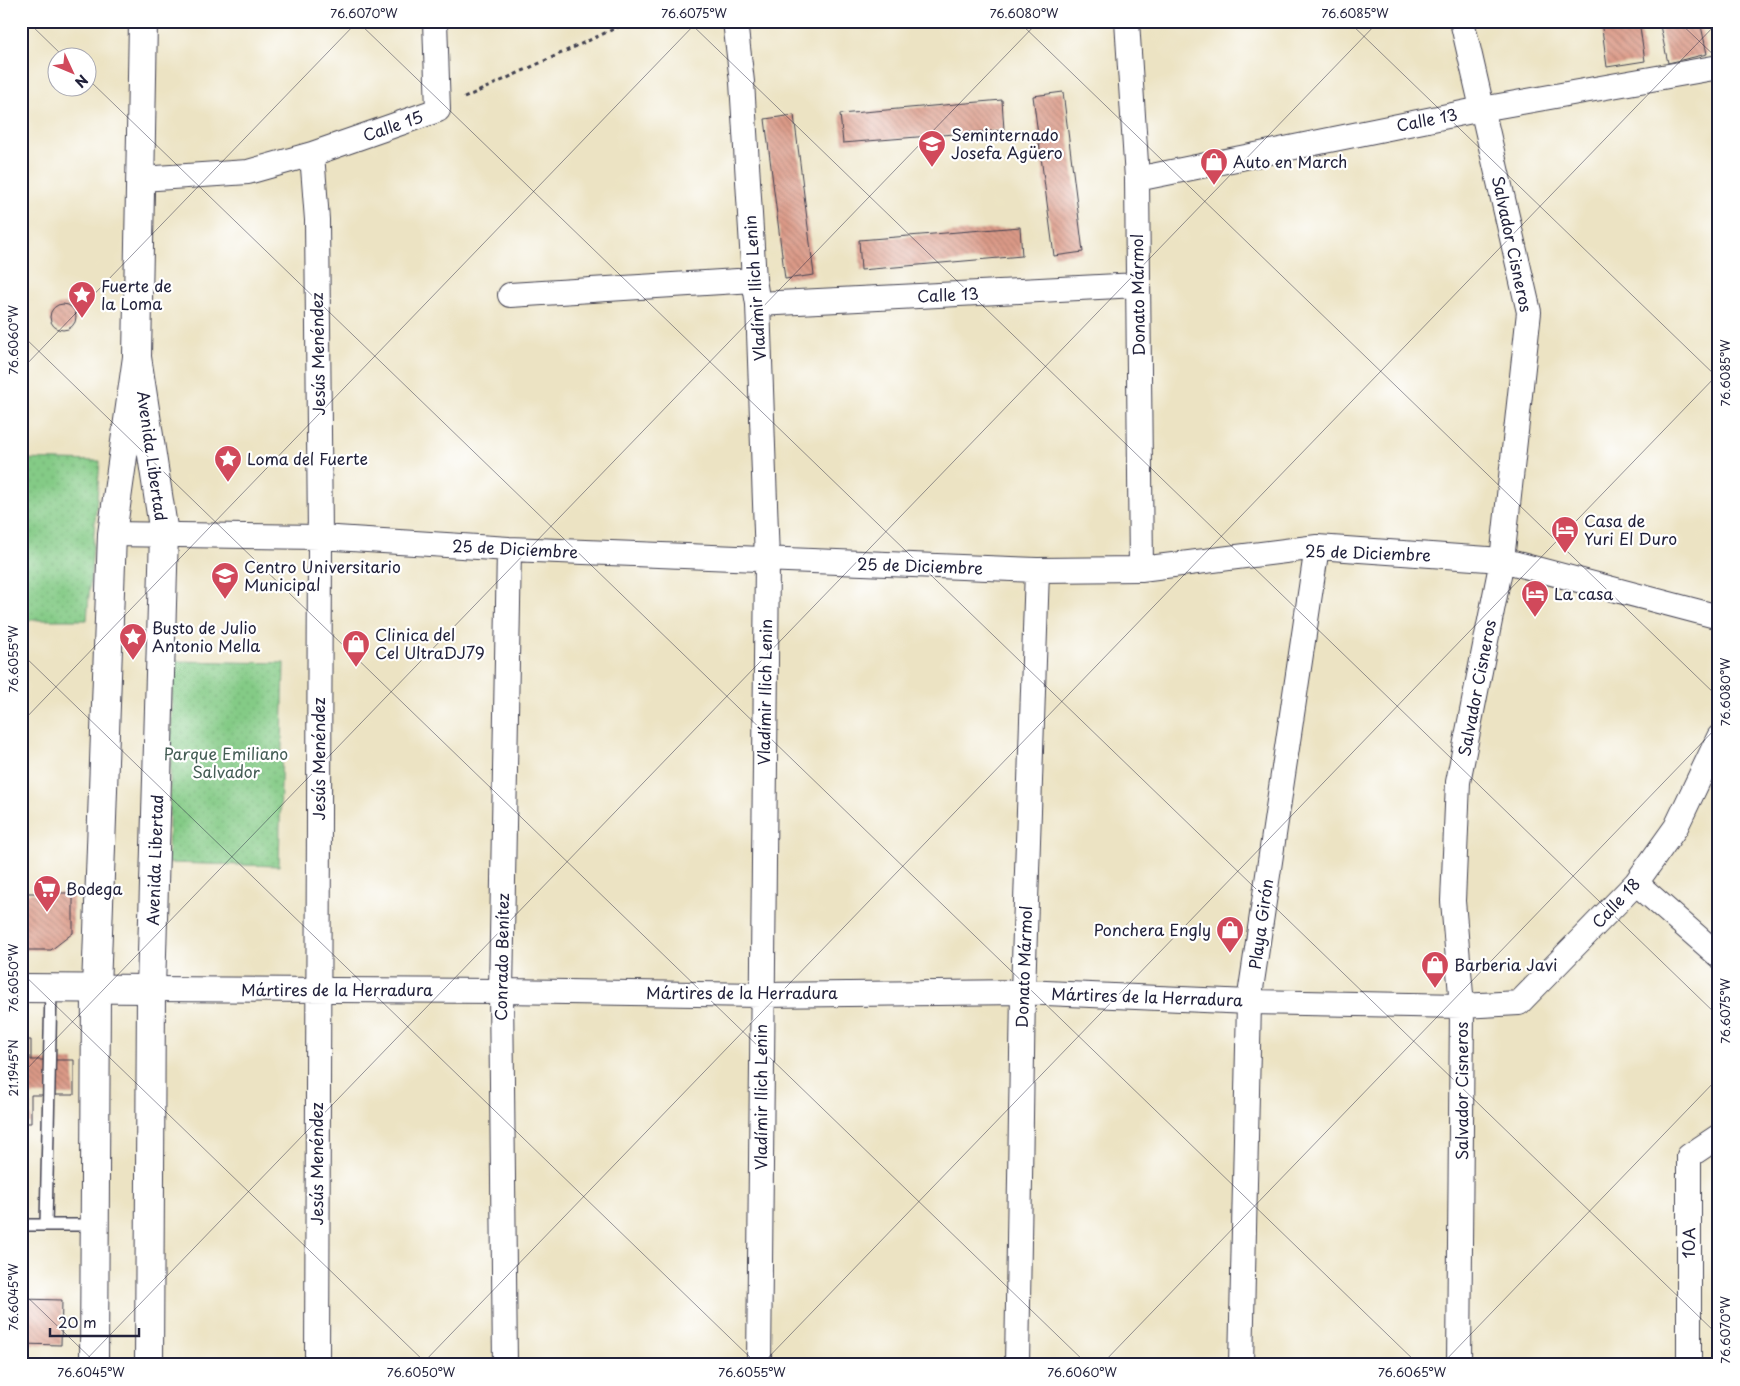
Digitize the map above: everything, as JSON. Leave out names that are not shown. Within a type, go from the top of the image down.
[{"type":"main road","name":"Avenida Libertad","points":[[94,1365],[96,989],[112,534],[137,357],[143,21]]},
{"type":"main road","name":"Avenida Libertad","points":[[137,357],[164,534],[151,989],[149,1365]]},
{"type":"main road","name":"Mártires de la Herradura","points":[[21,988],[151,989]]},
{"type":"street","points":[[435,21],[438,110]]},
{"type":"street","name":"Vladímir Ilich Lenin","points":[[735,21],[742,82],[754,280],[758,304],[767,560],[758,1365]]},
{"type":"street","name":"Donato Mármol","points":[[1126,21],[1137,179],[1141,569]]},
{"type":"street","name":"Salvador Cisneros","points":[[1459,1365],[1462,1006],[1453,900],[1458,782],[1502,560],[1529,312],[1462,21]]},
{"type":"street","name":"Calle 13","points":[[1137,179],[1482,109],[1719,67]]},
{"type":"street","name":"Calle 15","points":[[141,179],[248,172],[312,154],[438,110]]},
{"type":"street","name":"Jesús Menéndez","points":[[312,154],[316,220],[320,537],[317,1365]]},
{"type":"street","points":[[510,295],[754,280]]},
{"type":"street","name":"Calle 13","points":[[758,304],[1138,285]]},
{"type":"street","name":"25 de Diciembre","points":[[112,534],[320,537],[510,549],[1036,570],[1141,569],[1317,547],[1502,560],[1719,617]]},
{"type":"street","name":"Playa Girón","points":[[1241,1365],[1249,1002],[1317,547]]},
{"type":"street","name":"Conrado Benítez","points":[[505,1365],[501,991],[510,549]]},
{"type":"street","name":"Donato Mármol","points":[[1018,1365],[1023,992],[1036,570]]},
{"type":"street","name":"Calle 18","points":[[1462,1006],[1519,1003],[1636,883],[1676,826],[1719,737]]},
{"type":"street","points":[[1636,883],[1719,956]]},
{"type":"street","name":"Mártires de la Herradura","points":[[151,989],[761,995],[1023,992],[1249,1002],[1462,1006]]},
{"type":"street","name":"10A","points":[[1689,1365],[1689,1156],[1719,1136]]},
{"type":"lane","points":[[46,1225],[51,988]]},
{"type":"lane","points":[[21,1225],[94,1225]]},
{"type":"path","name":"Calle 15","points":[[438,110],[631,21]]},
{"type":"green space","points":[[21,459],[100,461],[87,620],[21,620]]},
{"type":"green space","name":"Parque Emiliano Salvador","points":[[173,661],[284,663],[279,866],[168,863]]},
{"type":"building","points":[[1601,21],[1639,21],[1645,61],[1607,67]]},
{"type":"building","points":[[1659,21],[1700,21],[1707,54],[1668,63]]},
{"type":"building","points":[[1063,92],[1083,252],[1054,256],[1033,96]]},
{"type":"building","points":[[1002,100],[1004,130],[843,143],[840,114]]},
{"type":"building","points":[[794,115],[814,275],[785,279],[765,119]]},
{"type":"building","points":[[1020,227],[1022,256],[861,270],[859,240]]},
{"type":"building","points":[[63,304],[73,307],[76,317],[73,327],[63,330],[53,327],[50,317],[53,307]]},
{"type":"building","name":"Bodega","points":[[21,893],[73,893],[73,933],[51,950],[21,950]]},
{"type":"building","points":[[21,1040],[31,1040],[31,1060],[74,1060],[74,1095],[31,1095],[31,1123],[21,1123]]},
{"type":"building","points":[[21,1299],[62,1300],[61,1345],[21,1344]]},
{"type":"place","name":"Seminternado Josefa Agüero","points":[[932,168]]},
{"type":"place","name":"Auto en March","points":[[1214,186]]},
{"type":"place","name":"Fuerte de la Loma","points":[[82,319]]},
{"type":"place","name":"Loma del Fuerte","points":[[228,483]]},
{"type":"place","name":"Casa de Yuri El Duro","points":[[1565,554]]},
{"type":"place","name":"Centro Universitario Municipal","points":[[225,600]]},
{"type":"place","name":"La casa","points":[[1535,618]]},
{"type":"place","name":"Busto de Julio Antonio Mella","points":[[133,661]]},
{"type":"place","name":"Clinica del Cel UltraDJ79","points":[[356,668]]},
{"type":"place","name":"Bodega","points":[[47,913]]},
{"type":"place","name":"Ponchera Engly","points":[[1230,954]]},
{"type":"place","name":"Barberia Javi","points":[[1435,989]]}]
